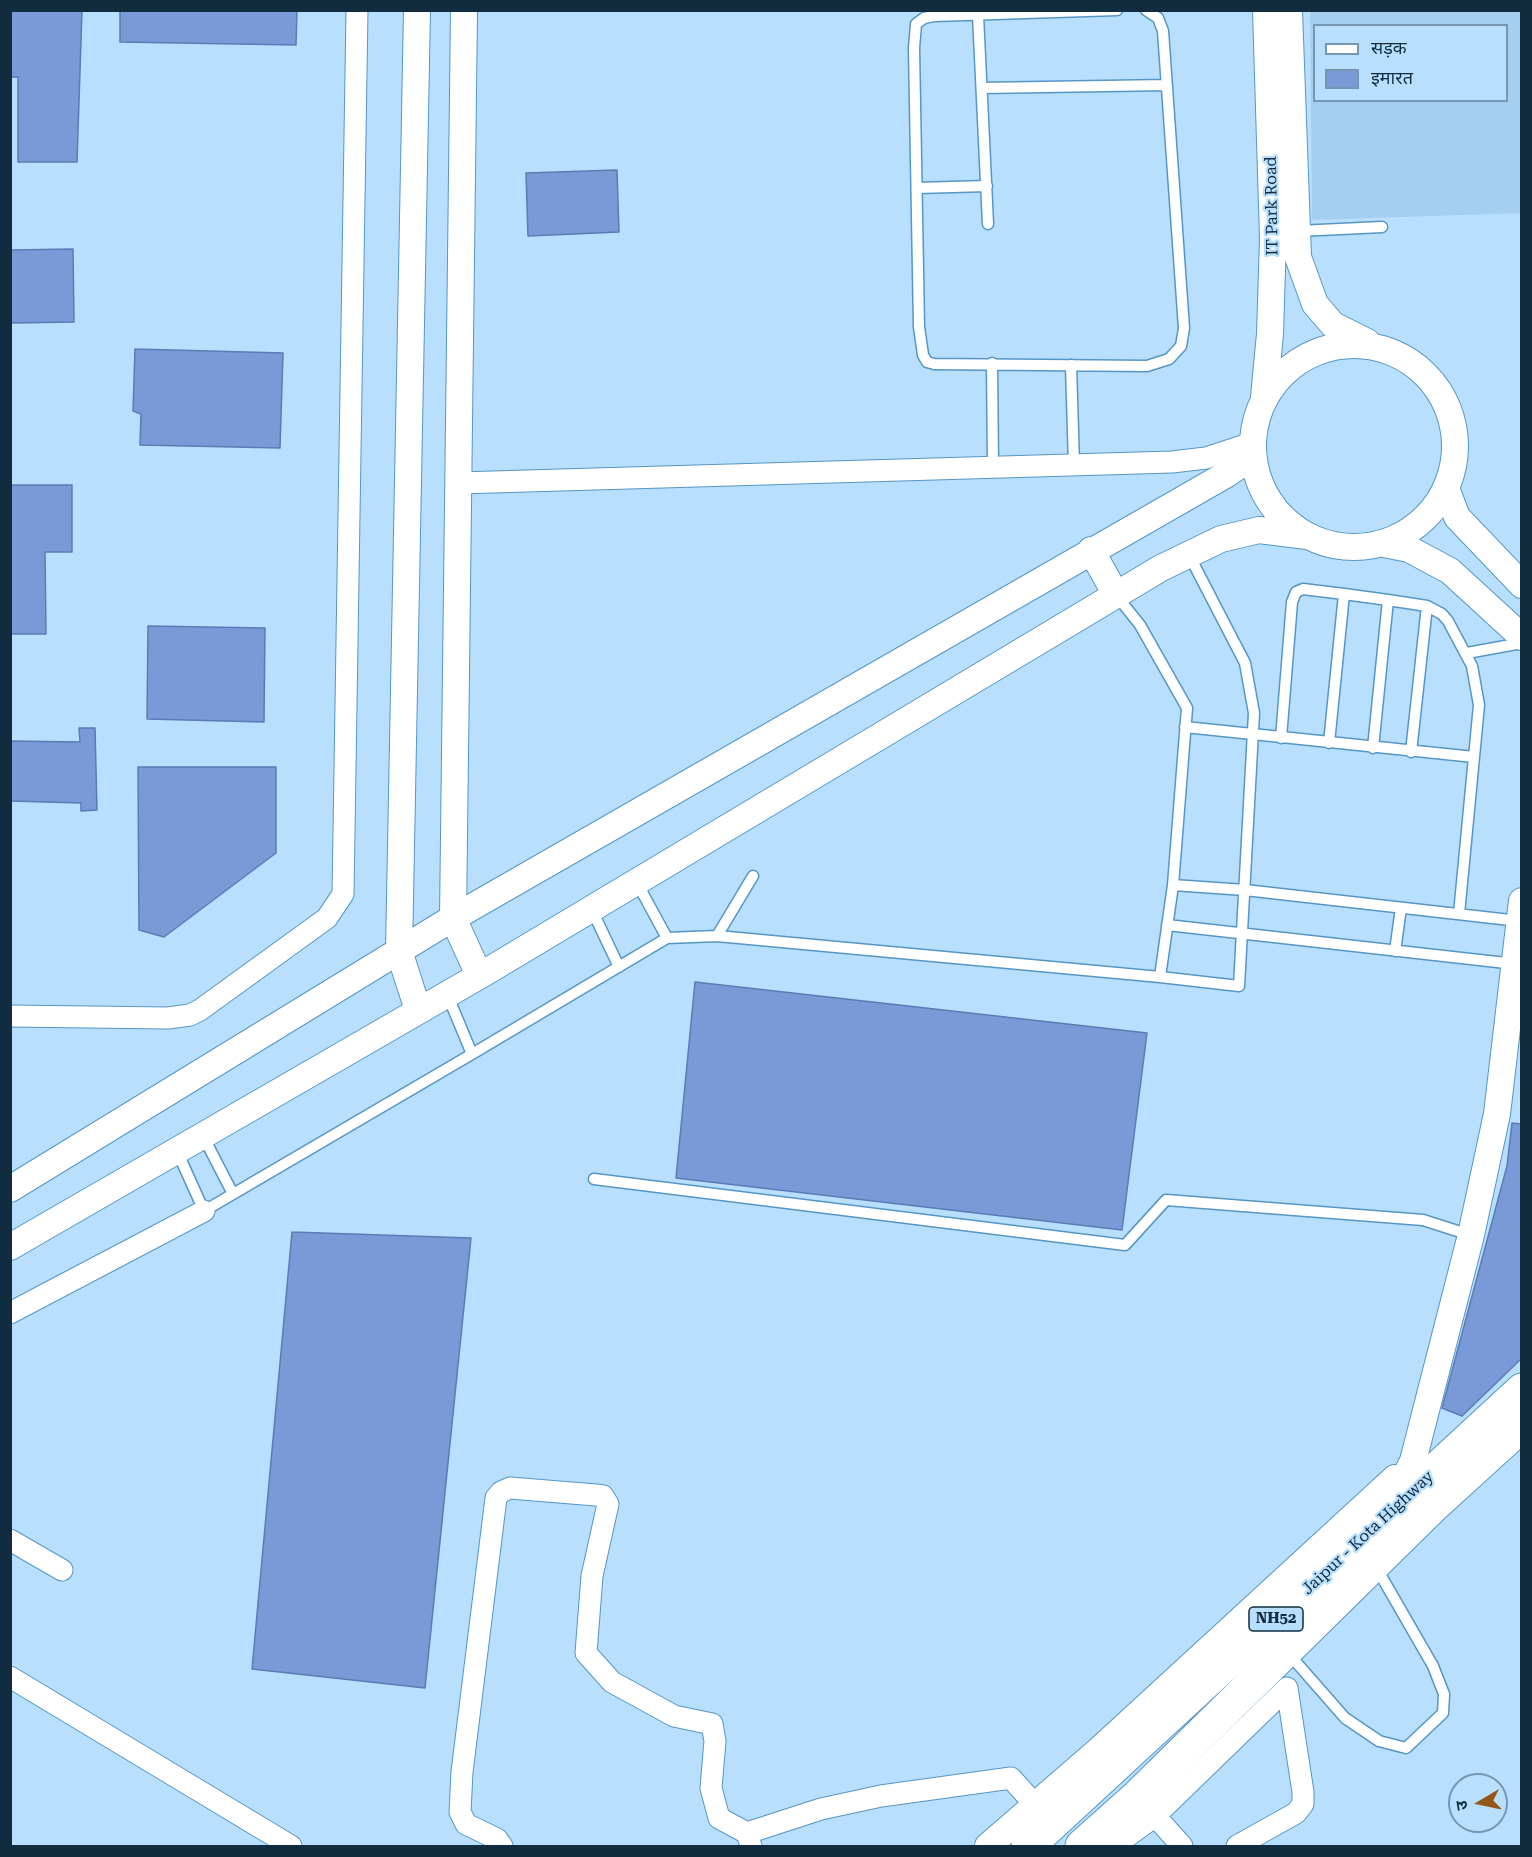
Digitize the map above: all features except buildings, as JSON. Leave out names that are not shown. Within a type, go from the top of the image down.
[{"type":"highway","name":"Jaipur - Kota Highway","points":[[1082,1846],[1146,1806],[1286,1651],[1359,1560],[1521,1390]]},
{"type":"highway","name":"Jaipur - Kota Highway","points":[[1028,1846],[1044,1815],[1359,1560],[1521,1425]]},
{"type":"street","points":[[10,1016],[168,1018],[190,1015],[327,918],[343,894],[357,10]]},
{"type":"street","points":[[417,10],[399,951],[418,1010]]},
{"type":"street","points":[[464,10],[453,918],[479,975]]},
{"type":"street","name":"IT Park Road","points":[[1263,400],[1270,334],[1273,239],[1266,10]]},
{"type":"street","name":"IT Park Road","points":[[1290,10],[1298,257],[1315,304],[1332,325],[1372,345]]},
{"type":"street","points":[[1340,345],[1372,345],[1403,356],[1429,376],[1447,404],[1456,437],[1453,472],[1439,504],[1415,529],[1384,544],[1350,549],[1316,541],[1307,536],[1287,523],[1265,495],[1253,450],[1254,424],[1263,400],[1282,374],[1309,355],[1340,345]]},
{"type":"street","points":[[10,1189],[453,918],[1091,550],[1253,450]]},
{"type":"street","points":[[459,483],[1074,465],[1206,458],[1253,450]]},
{"type":"street","points":[[1446,488],[1457,517],[1520,580]]},
{"type":"street","points":[[10,1247],[447,994],[1161,568],[1221,539],[1259,530],[1307,536]]},
{"type":"street","points":[[1384,544],[1409,549],[1450,571],[1521,637]]},
{"type":"street","points":[[1091,550],[1116,595]]},
{"type":"street","points":[[1359,1560],[1413,1461],[1471,1235],[1497,1114],[1521,911]]},
{"type":"street","points":[[10,1301],[36,1284],[202,1205]]},
{"type":"street","points":[[10,1313],[202,1205]]},
{"type":"street","points":[[988,1846],[1044,1815],[1413,1461]]},
{"type":"street","points":[[502,1846],[497,1839],[466,1824],[460,1812],[462,1772],[496,1498],[501,1492],[510,1488],[603,1496],[608,1504],[592,1576],[586,1653],[612,1682],[674,1716],[712,1724],[715,1741],[711,1788],[719,1818],[749,1840],[821,1809],[882,1796],[1011,1778],[1044,1815]]},
{"type":"street","points":[[10,1540],[62,1570]]},
{"type":"street","points":[[12,1682],[291,1846]]},
{"type":"street","points":[[1114,1846],[1146,1806],[1287,1688],[1304,1792],[1303,1804],[1296,1813],[1236,1846]]},
{"type":"street","points":[[1146,1806],[1182,1846]]},
{"type":"lane","points":[[1117,10],[934,16],[924,18],[916,24],[914,48],[919,327],[923,355],[927,362],[934,364],[1159,364],[1181,346],[1184,328],[1161,22],[1146,10]]},
{"type":"lane","points":[[978,15],[988,224]]},
{"type":"lane","points":[[982,88],[1167,85]]},
{"type":"lane","points":[[916,188],[987,186]]},
{"type":"lane","points":[[1297,231],[1382,227]]},
{"type":"lane","points":[[992,363],[993,467]]},
{"type":"lane","points":[[1071,365],[1074,465]]},
{"type":"lane","points":[[176,1151],[202,1205],[233,1194],[667,938],[717,936],[1239,986],[1254,713],[1245,663],[1189,555]]},
{"type":"lane","points":[[1281,738],[1292,602],[1296,592],[1303,589],[1388,600],[1427,606],[1442,614],[1467,653],[1478,695],[1459,914]]},
{"type":"lane","points":[[1329,743],[1344,594]]},
{"type":"lane","points":[[1116,595],[1140,625],[1186,708],[1173,885],[1160,977]]},
{"type":"lane","points":[[1373,748],[1388,600]]},
{"type":"lane","points":[[1411,752],[1427,606]]},
{"type":"lane","points":[[1467,653],[1521,643]]},
{"type":"lane","points":[[1185,728],[1474,757]]},
{"type":"lane","points":[[717,936],[753,876]]},
{"type":"lane","points":[[636,881],[667,938]]},
{"type":"lane","points":[[1173,885],[1245,890],[1459,914],[1521,911]]},
{"type":"lane","points":[[591,908],[619,967]]},
{"type":"lane","points":[[1395,951],[1401,908]]},
{"type":"lane","points":[[1167,925],[1516,964]]},
{"type":"lane","points":[[447,994],[472,1054]]},
{"type":"lane","points":[[203,1135],[233,1194]]},
{"type":"lane","points":[[594,1179],[1125,1245],[1166,1200],[1423,1220],[1471,1235]]},
{"type":"lane","points":[[1286,1651],[1345,1718],[1378,1741],[1406,1748],[1443,1713],[1444,1694],[1433,1666],[1359,1560]]},
{"type":"shaded area","points":[[1310,11],[1521,11],[1521,213],[1312,220]]}]
